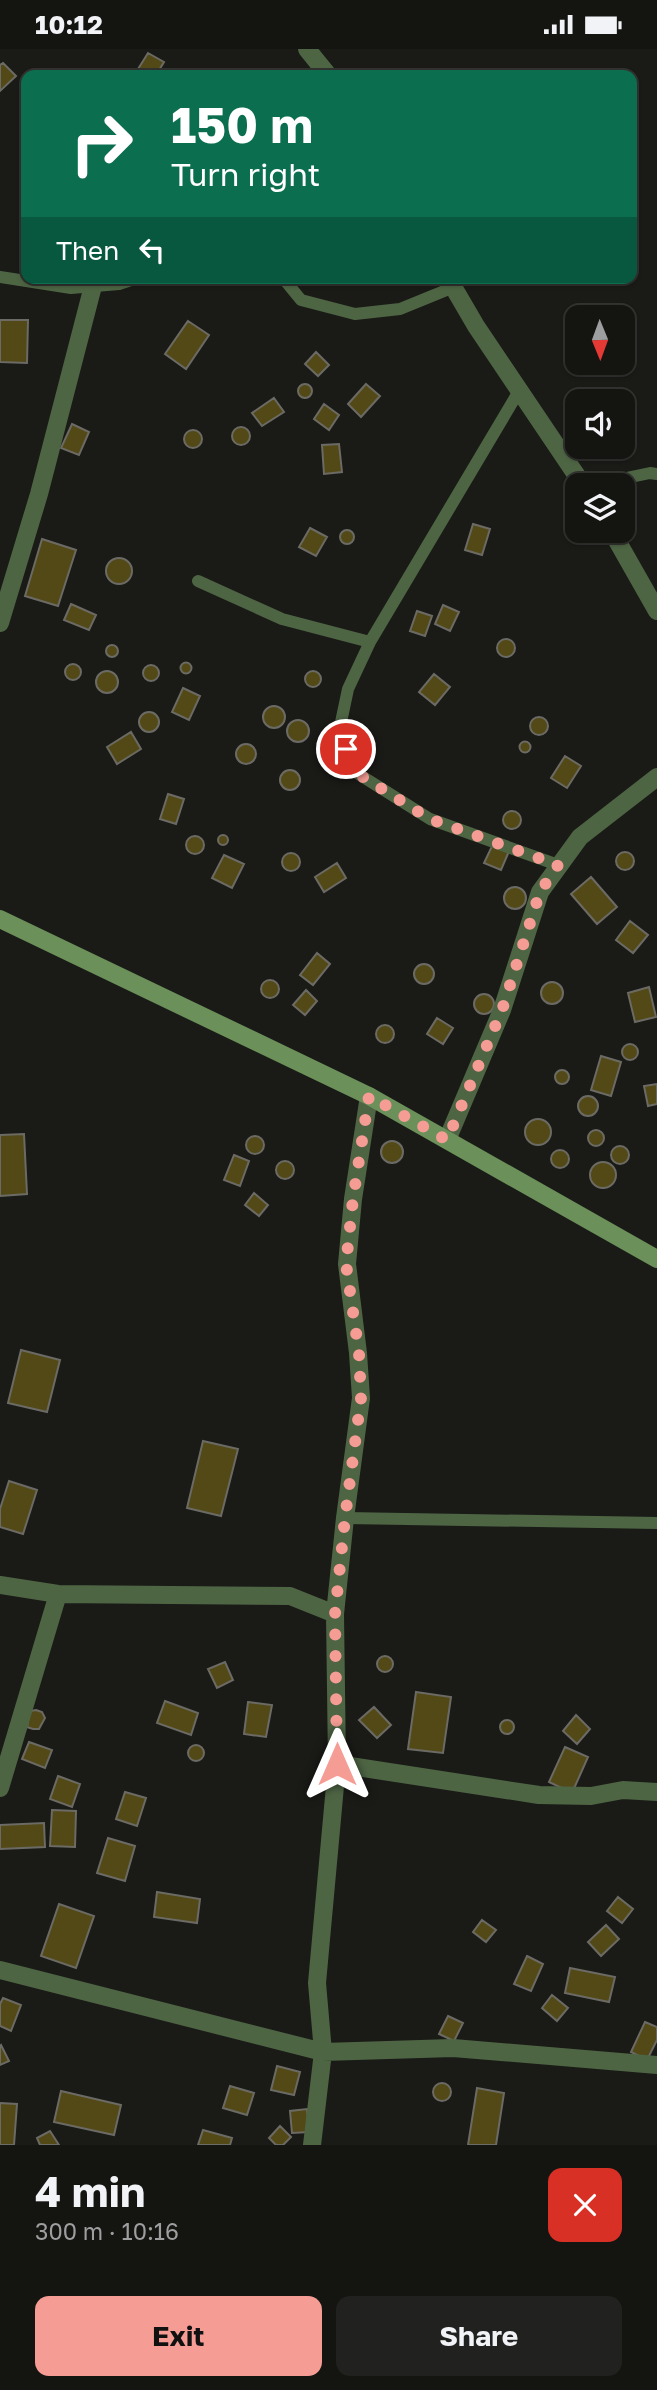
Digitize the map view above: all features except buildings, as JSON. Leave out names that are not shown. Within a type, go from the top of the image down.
[{"type":"street","points":[[307,49],[324,70]]},
{"type":"street","points":[[452,284],[575,473]]},
{"type":"street","points":[[0,623],[39,494],[93,286]]},
{"type":"street","points":[[618,543],[657,611]]},
{"type":"street","points":[[447,1140],[502,1010],[540,892],[580,837],[657,777]]},
{"type":"street","points":[[0,919],[369,1096],[657,1259]]},
{"type":"street","points":[[312,2145],[323,2052],[317,1983],[337,1764],[335,1614],[361,1398],[359,1353],[346,1264],[369,1096]]},
{"type":"street","points":[[0,1585],[58,1594],[290,1597],[335,1614]]},
{"type":"street","points":[[0,1788],[58,1594]]},
{"type":"street","points":[[337,1764],[539,1795],[592,1795],[623,1790],[657,1792]]},
{"type":"street","points":[[0,1970],[323,2052],[453,2048],[657,2065]]},
{"type":"lane","points":[[0,277],[21,280]]},
{"type":"lane","points":[[45,284],[71,288],[121,284]]},
{"type":"lane","points":[[288,284],[301,300],[355,314],[400,309],[449,284]]},
{"type":"lane","points":[[519,391],[370,642],[348,689],[340,727],[352,770],[430,819],[558,865]]},
{"type":"lane","points":[[635,476],[657,474]]},
{"type":"lane","points":[[198,581],[282,619],[370,642]]},
{"type":"lane","points":[[345,1518],[657,1523]]},
{"type":"route","points":[[337,1764],[335,1614],[361,1398],[359,1353],[346,1264],[369,1096],[447,1140],[502,1010],[540,892],[558,865],[430,819],[352,770],[346,749]]}]
